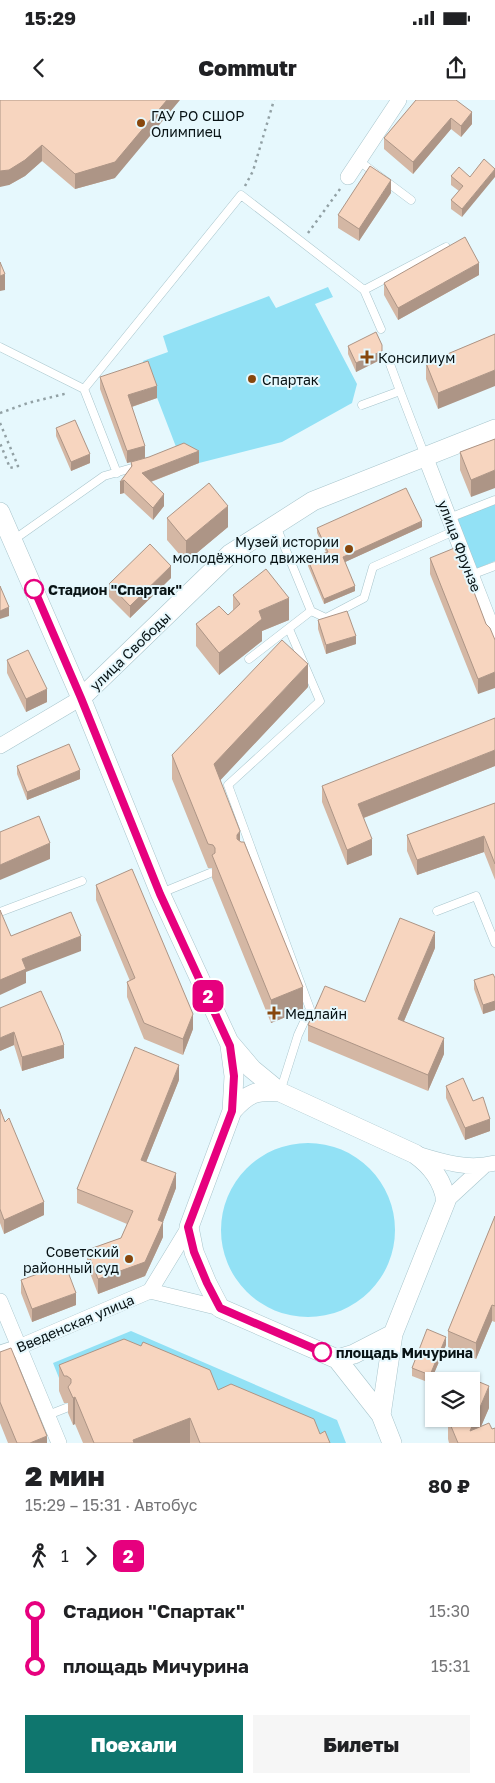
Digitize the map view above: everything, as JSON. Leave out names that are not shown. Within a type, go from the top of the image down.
[{"type":"street","points":[[344,183],[399,100]]},
{"type":"street","name":"улица Свободы","points":[[0,746],[81,698],[230,554],[313,501],[495,429]]},
{"type":"street","name":"улица Фрунзе","points":[[425,456],[472,575],[492,619],[495,636]]},
{"type":"street","points":[[0,512],[81,698],[160,894],[230,1046],[234,1076],[232,1111],[188,1227],[200,1268],[220,1308],[337,1359],[381,1415],[392,1443]]},
{"type":"street","points":[[230,1046],[252,1069],[280,1092],[415,1154],[452,1165],[490,1164]]},
{"type":"street","points":[[232,1111],[252,1093],[280,1092]]},
{"type":"street","points":[[415,1154],[428,1163],[444,1186],[446,1201]]},
{"type":"street","points":[[381,1415],[393,1334],[446,1201],[490,1164]]},
{"type":"street","name":"Введенская улица","points":[[0,1353],[19,1347],[150,1291],[188,1227]]},
{"type":"street","name":"Введенская улица","points":[[150,1291],[220,1308]]},
{"type":"street","points":[[0,1301],[60,1443]]},
{"type":"street","points":[[337,1359],[354,1354],[393,1334]]},
{"type":"lane","points":[[359,160],[411,200]]},
{"type":"lane","points":[[84,389],[241,195],[364,290],[381,330]]},
{"type":"lane","points":[[364,290],[446,247]]},
{"type":"lane","points":[[0,347],[84,389],[117,472]]},
{"type":"lane","points":[[387,356],[425,456]]},
{"type":"lane","points":[[362,405],[400,391]]},
{"type":"lane","points":[[12,541],[104,476],[148,463]]},
{"type":"lane","points":[[276,525],[311,611],[326,618],[364,598],[372,567],[495,500]]},
{"type":"lane","points":[[472,575],[495,566]]},
{"type":"lane","points":[[249,659],[311,611]]},
{"type":"lane","points":[[280,1092],[298,1035],[310,1009],[252,856],[228,784],[320,701],[289,629]]},
{"type":"lane","points":[[160,894],[210,873]]},
{"type":"lane","points":[[0,912],[82,881]]},
{"type":"lane","points":[[437,911],[476,896],[495,943]]},
{"type":"lane","points":[[48,1415],[66,1408]]},
{"type":"path","points":[[241,195],[253,172],[274,100]]},
{"type":"path","points":[[301,242],[344,183]]},
{"type":"path","points":[[0,413],[28,403],[84,389]]},
{"type":"path","points":[[0,423],[18,466],[10,468],[0,443]]},
{"type":"shaded area","name":"Спартак","points":[[328,287],[333,297],[315,304],[357,384],[352,403],[282,442],[199,463],[178,452],[143,361],[168,352],[163,336],[269,296],[276,308]]},
{"type":"shaded area","points":[[495,502],[495,561],[476,569],[456,517]]},
{"type":"shaded area","points":[[308,1143],[325,1145],[341,1150],[363,1163],[375,1175],[391,1205],[395,1230],[393,1247],[388,1263],[375,1285],[363,1297],[333,1313],[308,1317],[291,1315],[275,1310],[253,1297],[241,1285],[225,1255],[221,1230],[223,1213],[228,1197],[241,1175],[253,1163],[283,1147]]},
{"type":"shaded area","points":[[131,1331],[337,1420],[346,1443],[322,1443],[61,1383],[53,1363]]},
{"type":"building","points":[[0,100],[167,100],[115,162],[75,174],[42,145],[25,160],[9,170],[0,171]]},
{"type":"building","points":[[416,100],[456,100],[472,112],[461,126],[451,118],[413,162],[384,138]]},
{"type":"building","points":[[484,159],[495,169],[462,209],[451,200],[463,186],[451,176],[459,167],[470,177]]},
{"type":"building","points":[[370,166],[391,180],[359,229],[338,215]]},
{"type":"building","points":[[465,237],[479,263],[398,308],[384,283]]},
{"type":"building","points":[[0,262],[5,274],[0,276]]},
{"type":"building","points":[[376,332],[382,345],[382,351],[356,363],[348,346]]},
{"type":"building","points":[[495,334],[495,370],[438,393],[426,363]]},
{"type":"building","points":[[148,361],[157,386],[128,395],[145,446],[127,451],[100,377]]},
{"type":"building","points":[[75,420],[90,454],[71,462],[56,428]]},
{"type":"building","points":[[495,439],[495,470],[471,480],[460,452]]},
{"type":"building","points":[[184,443],[199,451],[142,473],[164,494],[153,508],[124,480],[120,482],[132,466],[131,462]]},
{"type":"building","points":[[209,483],[228,506],[186,541],[167,518]]},
{"type":"building","name":"Музей истории молодёжного движения","points":[[406,488],[422,521],[343,557],[355,586],[324,599],[308,560],[328,552],[317,528]]},
{"type":"building","points":[[150,544],[171,566],[130,606],[109,584]]},
{"type":"building","points":[[457,547],[486,624],[490,628],[495,640],[495,672],[478,679],[430,558]]},
{"type":"building","points":[[266,569],[289,598],[259,611],[262,619],[219,653],[196,624],[219,606],[228,615],[240,604],[233,595]]},
{"type":"building","points":[[0,586],[9,607],[0,611]]},
{"type":"building","points":[[347,611],[356,636],[326,645],[318,620]]},
{"type":"building","points":[[282,640],[308,664],[214,764],[240,831],[237,839],[244,842],[303,987],[271,1000],[212,855],[215,853],[215,848],[213,845],[208,844],[172,755]]},
{"type":"building","points":[[28,650],[47,689],[26,699],[7,660]]},
{"type":"building","points":[[495,718],[495,750],[358,804],[372,839],[347,850],[322,786]]},
{"type":"building","points":[[69,744],[80,770],[27,792],[17,766]]},
{"type":"building","points":[[495,803],[495,864],[484,836],[417,860],[407,835]]},
{"type":"building","points":[[39,816],[50,843],[0,865],[0,832]]},
{"type":"building","points":[[132,869],[193,1014],[183,1039],[144,1023],[127,982],[135,978],[96,885]]},
{"type":"building","points":[[0,910],[11,936],[71,912],[81,936],[22,959],[26,969],[0,980]]},
{"type":"building","points":[[400,918],[435,932],[398,1019],[444,1038],[428,1075],[308,1025],[325,986],[365,1002]]},
{"type":"building","points":[[493,974],[495,978],[495,1001],[483,1005],[474,980]]},
{"type":"building","points":[[41,991],[64,1045],[22,1057],[14,1032],[0,1038],[0,1008]]},
{"type":"building","points":[[135,1047],[179,1065],[141,1160],[176,1173],[158,1220],[163,1222],[145,1262],[98,1279],[87,1250],[121,1238],[133,1211],[77,1189]]},
{"type":"building","points":[[463,1078],[473,1101],[483,1097],[490,1119],[465,1128],[446,1086]]},
{"type":"building","points":[[0,1109],[5,1122],[9,1118],[44,1202],[4,1220],[0,1209]]},
{"type":"building","points":[[495,1216],[495,1306],[492,1305],[476,1343],[448,1331]]},
{"type":"building","points":[[65,1264],[76,1293],[32,1309],[21,1280]]},
{"type":"building","points":[[427,1329],[446,1337],[431,1372],[425,1373],[412,1368]]},
{"type":"building","points":[[124,1339],[141,1346],[143,1342],[210,1370],[218,1390],[231,1384],[314,1419],[320,1434],[325,1431],[330,1443],[200,1443],[190,1418],[133,1440],[134,1443],[94,1443],[75,1397],[73,1398],[68,1387],[71,1379],[64,1376],[59,1365]]},
{"type":"building","points":[[11,1348],[47,1436],[30,1443],[17,1443],[0,1402],[0,1352]]},
{"type":"building","points":[[480,1382],[489,1386],[480,1407]]},
{"type":"building","points":[[489,1423],[492,1429],[495,1428],[495,1443],[458,1443],[451,1427],[472,1427],[470,1431]]},
{"type":"bus line","name":"2","points":[[34,589],[81,698],[160,894],[230,1046],[234,1076],[232,1111],[188,1227],[194,1252],[220,1308],[322,1352]]},
{"type":"place","name":"ГАУ РО СШОР Олимпиец","points":[[141,123]]},
{"type":"place","name":"Консилиум","points":[[367,357]]},
{"type":"place","name":"Спартак","points":[[252,379]]},
{"type":"place","name":"Музей истории молодёжного движения","points":[[349,549]]},
{"type":"place","name":"Стадион \"Спартак\"","points":[[34,589]]},
{"type":"place","name":"Медлайн","points":[[274,1013]]},
{"type":"place","name":"Советский районный суд","points":[[129,1259]]},
{"type":"place","name":"площадь Мичурина","points":[[322,1352]]}]
